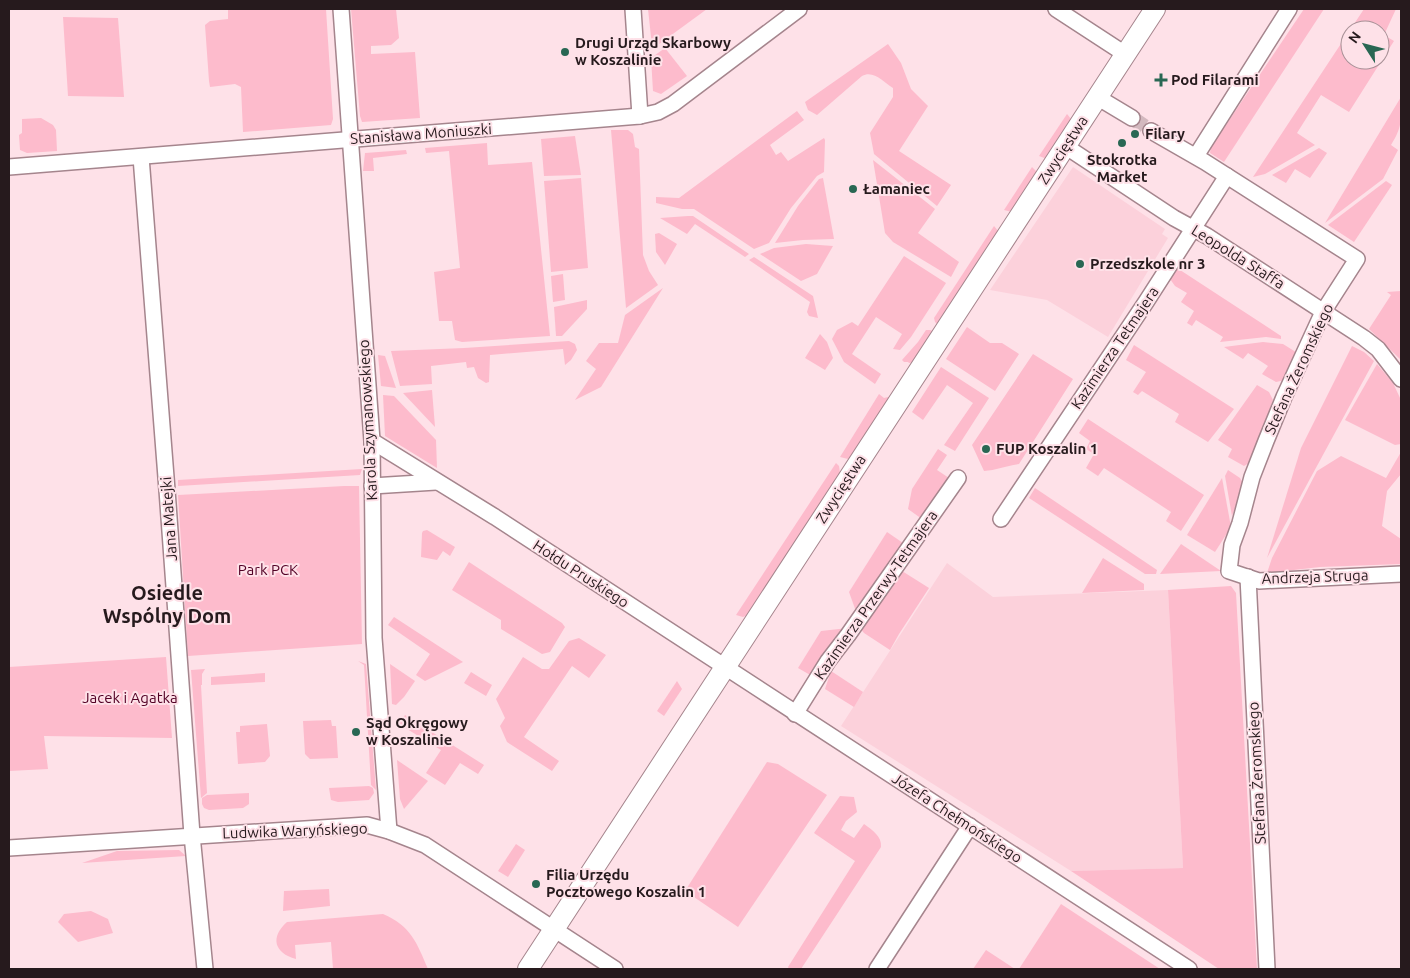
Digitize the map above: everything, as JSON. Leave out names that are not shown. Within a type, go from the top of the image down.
[{"type":"street","name":"Karola Szymanowskiego","points":[[341,9],[372,441],[374,638],[389,831]]},
{"type":"street","points":[[632,9],[640,116]]},
{"type":"street","name":"Stanisława Moniuszki","points":[[9,167],[640,116],[658,112],[674,104],[799,9]]},
{"type":"street","points":[[1056,9],[1125,54]]},
{"type":"street","name":"Zwycięstwa","points":[[528,969],[1155,9]]},
{"type":"street","points":[[1196,156],[1289,9]]},
{"type":"street","points":[[1097,97],[1132,118]]},
{"type":"street","points":[[1151,131],[1227,176]]},
{"type":"street","name":"Leopolda Staffa","points":[[1065,146],[1378,349],[1401,379]]},
{"type":"street","name":"Jana Matejki","points":[[141,157],[192,836],[205,969]]},
{"type":"street","name":"Kazimierza Tetmajera","points":[[1001,519],[1146,302],[1227,176]]},
{"type":"street","name":"Stefana Żeromskiego","points":[[1227,176],[1357,259],[1323,312],[1284,397],[1252,477],[1232,545],[1229,570]]},
{"type":"street","name":"Hołdu Pruskiego","points":[[372,441],[495,517],[724,668]]},
{"type":"street","name":"Kazimierza Przerwy-Tetmajera","points":[[796,714],[828,660],[856,624],[958,478]]},
{"type":"street","points":[[372,486],[436,482]]},
{"type":"street","name":"Andrzeja Struga","points":[[1229,570],[1259,581],[1401,574]]},
{"type":"street","name":"Stefana Żeromskiego","points":[[1248,577],[1266,969]]},
{"type":"street","name":"Józefa Chełmońskiego","points":[[724,668],[1189,969]]},
{"type":"street","name":"Ludwika Waryńskiego","points":[[9,848],[367,825],[425,844],[615,969]]},
{"type":"street","points":[[878,969],[970,826]]},
{"type":"shaded area","name":"Przedszkole nr 3","points":[[1073,167],[1165,229],[1162,234],[1168,238],[1108,337],[1047,300],[990,290]]},
{"type":"shaded area","points":[[947,563],[993,597],[1168,590],[1183,868],[1071,871],[841,726]]},
{"type":"green space","points":[[228,9],[326,9],[333,119],[331,125],[243,132],[241,87],[235,84],[210,87],[209,81],[205,25],[210,21],[228,19]]},
{"type":"green space","points":[[351,9],[396,9],[399,38],[391,45],[371,46],[371,54],[415,52],[420,118],[362,122]]},
{"type":"green space","points":[[648,9],[707,9],[655,47],[652,46]]},
{"type":"green space","points":[[1304,9],[1324,9],[1224,162],[1210,153],[1211,147]]},
{"type":"green space","points":[[1364,9],[1396,9],[1390,22],[1390,20],[1357,20]]},
{"type":"green space","points":[[63,17],[118,18],[124,97],[68,96]]},
{"type":"green space","points":[[1390,39],[1394,41],[1390,47]]},
{"type":"green space","points":[[888,44],[901,63],[911,89],[928,106],[899,151],[951,185],[937,206],[874,154],[870,133],[893,97],[893,88],[871,74],[862,76],[817,115],[808,110],[805,102]]},
{"type":"green space","points":[[1340,45],[1340,70],[1376,70],[1349,112],[1321,95],[1297,133],[1315,145],[1265,174],[1253,177]]},
{"type":"green space","points":[[665,48],[687,76],[661,94],[653,91],[651,58]]},
{"type":"green space","points":[[1401,97],[1399,127],[1391,145],[1398,150],[1383,179],[1325,223]]},
{"type":"green space","points":[[797,111],[804,120],[770,145],[776,155],[781,152],[788,161],[824,138],[824,172],[817,176],[791,208],[769,243],[754,249],[694,209],[682,209],[656,203],[656,197],[679,198]]},
{"type":"green space","points":[[1067,114],[1071,119],[1047,159],[1039,156]]},
{"type":"green space","points":[[41,118],[53,125],[56,130],[57,151],[27,153],[20,150],[19,135],[22,133],[22,119]]},
{"type":"green space","points":[[611,130],[628,130],[633,134],[635,147],[639,149],[643,255],[649,271],[658,285],[626,308]]},
{"type":"green space","points":[[575,136],[581,175],[544,176],[541,139]]},
{"type":"green space","points":[[487,143],[488,165],[532,162],[550,336],[462,342],[455,340],[452,321],[439,321],[434,272],[460,268],[449,151],[426,153],[425,148]]},
{"type":"green space","points":[[1319,148],[1327,153],[1310,178],[1295,169],[1286,183],[1272,175]]},
{"type":"green space","points":[[406,150],[407,154],[373,158],[374,171],[363,171],[365,153]]},
{"type":"green space","points":[[873,160],[935,209],[918,233],[959,262],[951,277],[893,242],[885,233]]},
{"type":"green space","points":[[1032,167],[1038,173],[1012,212],[1004,210]]},
{"type":"green space","points":[[581,178],[588,268],[551,272],[544,181]]},
{"type":"green space","points":[[823,178],[834,239],[775,243],[798,206],[819,179]]},
{"type":"green space","points":[[1386,181],[1392,185],[1354,242],[1328,225]]},
{"type":"green space","points":[[693,216],[749,254],[745,257],[695,224],[687,234],[660,218]]},
{"type":"green space","points":[[994,226],[999,232],[937,324],[934,318]]},
{"type":"green space","points":[[659,233],[677,244],[665,265],[656,252],[655,234]]},
{"type":"green space","points":[[806,244],[833,246],[817,274],[801,281],[760,254],[774,248]]},
{"type":"green space","points":[[904,256],[946,283],[911,337],[900,350],[893,349],[902,334],[876,317],[852,354],[881,374],[875,384],[844,362],[832,339],[837,330],[852,322],[858,326]]},
{"type":"green space","points":[[754,257],[813,296],[818,318],[809,316],[807,312],[810,302],[749,260]]},
{"type":"green space","points":[[1177,268],[1281,336],[1281,339],[1266,337],[1220,342],[1223,337],[1196,320],[1192,326],[1187,323],[1194,311],[1181,302],[1187,293],[1175,286],[1170,279]]},
{"type":"green space","points":[[563,274],[565,300],[553,302],[551,276]]},
{"type":"green space","points":[[663,288],[601,387],[575,400],[596,369],[586,361],[599,343],[618,343],[625,315]]},
{"type":"green space","points":[[1401,291],[1401,360],[1369,329],[1391,295],[1387,292]]},
{"type":"green space","points":[[587,300],[587,309],[562,336],[556,336],[554,307]]},
{"type":"green space","points":[[967,327],[990,343],[1002,343],[1019,354],[995,391],[946,359]]},
{"type":"green space","points":[[926,330],[933,331],[914,362],[904,362],[902,360]]},
{"type":"green space","points":[[820,334],[827,342],[833,358],[825,370],[805,358]]},
{"type":"green space","points":[[569,341],[575,344],[577,350],[571,360],[565,365],[563,349],[490,355],[489,382],[486,383],[478,378],[474,367],[467,368],[466,362],[431,366],[432,384],[400,386],[391,351],[464,348]]},
{"type":"green space","points":[[1263,342],[1283,344],[1299,354],[1285,380],[1276,382],[1262,374],[1268,366],[1248,353],[1243,359],[1224,347]]},
{"type":"green space","points":[[1134,345],[1234,409],[1208,442],[1175,422],[1179,414],[1142,391],[1138,395],[1133,392],[1146,372],[1126,360]]},
{"type":"green space","points":[[1352,346],[1364,352],[1374,361],[1267,558],[1301,448]]},
{"type":"green space","points":[[1033,354],[1073,379],[1019,464],[984,471],[972,445]]},
{"type":"green space","points":[[378,355],[385,356],[396,388],[381,386]]},
{"type":"green space","points":[[1377,364],[1393,383],[1401,400],[1401,444],[1395,445],[1345,420]]},
{"type":"green space","points":[[941,367],[989,398],[955,451],[944,445],[973,403],[947,385],[923,420],[912,412]]},
{"type":"green space","points":[[1257,385],[1269,392],[1273,400],[1251,462],[1244,466],[1228,457],[1232,449],[1218,440]]},
{"type":"green space","points":[[432,390],[435,427],[403,393]]},
{"type":"green space","points":[[879,394],[884,398],[892,396],[853,456],[848,459],[840,457]]},
{"type":"green space","points":[[383,395],[394,396],[436,440],[437,468],[385,436]]},
{"type":"green space","points":[[1088,419],[1204,495],[1181,531],[1166,521],[1171,512],[1104,468],[1098,476],[1086,468],[1094,454],[1086,449],[1090,441],[1079,433]]},
{"type":"green space","points":[[938,449],[947,455],[937,470],[949,478],[922,519],[908,509],[912,489]]},
{"type":"green space","points":[[1401,452],[1401,474],[1387,491],[1382,526],[1401,539],[1401,564],[1320,567],[1267,573],[1272,558],[1317,471],[1341,456],[1386,478]]},
{"type":"green space","points":[[836,463],[839,466],[840,473],[748,615],[743,617],[736,615]]},
{"type":"green space","points":[[362,469],[360,475],[178,486],[178,480]]},
{"type":"green space","points":[[1228,470],[1240,478],[1244,485],[1232,516],[1225,476]]},
{"type":"green space","points":[[1222,478],[1231,527],[1215,552],[1187,535]]},
{"type":"green space","name":"Park PCK","points":[[359,486],[362,644],[188,656],[178,495]]},
{"type":"green space","points":[[1035,488],[1157,570],[1156,574],[1145,574],[1029,498]]},
{"type":"green space","points":[[427,530],[455,547],[450,556],[443,551],[437,560],[421,557],[422,533]]},
{"type":"green space","points":[[887,532],[903,543],[902,551],[858,617],[849,592]]},
{"type":"green space","points":[[1181,544],[1221,571],[1160,574]]},
{"type":"green space","points":[[1103,558],[1144,584],[1144,590],[1082,593]]},
{"type":"green space","points":[[469,562],[562,623],[565,627],[550,652],[542,654],[501,629],[501,620],[452,590]]},
{"type":"green space","points":[[902,571],[929,588],[890,650],[864,633],[860,628]]},
{"type":"green space","points":[[1231,586],[1236,593],[1257,969],[1219,969],[1071,871],[1183,868],[1168,590]]},
{"type":"green space","points":[[394,617],[463,662],[425,681],[416,675],[430,654],[388,625]]},
{"type":"green space","points":[[848,628],[812,676],[798,668],[821,631]]},
{"type":"green space","points":[[579,638],[606,655],[589,678],[572,666],[524,737],[559,761],[552,771],[507,742],[500,726],[505,718],[496,699],[523,657],[542,669],[549,669],[569,641]]},
{"type":"green space","name":"Jacek i Agatka","points":[[166,657],[172,738],[44,736],[48,769],[9,771],[9,667]]},
{"type":"green space","points":[[358,661],[366,664],[376,790],[371,785],[364,665]]},
{"type":"green space","points":[[390,664],[415,681],[396,705],[392,704]]},
{"type":"green space","points":[[205,669],[202,674],[201,685],[207,793],[201,798],[191,670]]},
{"type":"green space","points":[[831,671],[863,692],[854,707],[825,689]]},
{"type":"green space","points":[[471,672],[492,685],[486,696],[464,683]]},
{"type":"green space","points":[[265,673],[265,682],[211,685],[211,677]]},
{"type":"green space","points":[[677,681],[682,689],[664,716],[657,711]]},
{"type":"green space","points":[[405,715],[484,765],[478,774],[460,763],[445,785],[426,773],[441,750],[399,724]]},
{"type":"green space","points":[[331,720],[332,726],[336,726],[338,758],[310,759],[305,754],[303,721]]},
{"type":"green space","points":[[267,724],[270,756],[265,762],[238,764],[236,732],[240,732],[240,726]]},
{"type":"green space","points":[[397,760],[428,781],[404,809],[400,799]]},
{"type":"green space","points":[[767,762],[778,764],[827,795],[738,927],[685,891]]},
{"type":"green space","points":[[369,786],[373,788],[374,793],[369,800],[338,802],[331,800],[329,788]]},
{"type":"green space","points":[[249,793],[249,804],[243,808],[209,810],[204,808],[202,804],[202,798],[207,795]]},
{"type":"green space","points":[[840,796],[854,797],[857,812],[846,821],[841,830],[854,838],[864,824],[878,836],[881,847],[801,969],[789,969],[788,967],[855,861],[814,833]]},
{"type":"green space","points":[[516,844],[525,850],[508,877],[498,871]]},
{"type":"green space","points":[[179,850],[186,856],[82,863],[117,851]]},
{"type":"green space","points":[[329,889],[330,906],[283,911],[284,891]]},
{"type":"green space","points":[[1061,904],[1160,969],[1019,969]]},
{"type":"green space","points":[[91,911],[108,919],[113,933],[78,942],[58,922],[64,914]]},
{"type":"green space","points":[[383,914],[400,924],[412,936],[428,969],[333,969],[331,942],[295,945],[296,959],[283,953],[277,944],[278,933],[287,922]]},
{"type":"green space","points":[[986,950],[1015,969],[973,969]]},
{"type":"tunnel","points":[[1132,118],[1151,131]]},
{"type":"place","name":"Drugi Urząd Skarbowy w Koszalinie","points":[[565,52]]},
{"type":"place","name":"Pod Filarami","points":[[1161,80]]},
{"type":"place","name":"Filary","points":[[1135,134]]},
{"type":"place","name":"Stokrotka Market","points":[[1122,143]]},
{"type":"place","name":"Łamaniec","points":[[853,189]]},
{"type":"place","name":"Przedszkole nr 3","points":[[1080,264]]},
{"type":"place","name":"FUP Koszalin 1","points":[[986,449]]},
{"type":"place","name":"Sąd Okręgowy w Koszalinie","points":[[356,732]]},
{"type":"place","name":"Filia Urzędu Pocztowego Koszalin 1","points":[[536,884]]},
{"type":"district","name":"Osiedle Wspólny Dom","points":[[167,604]]}]
